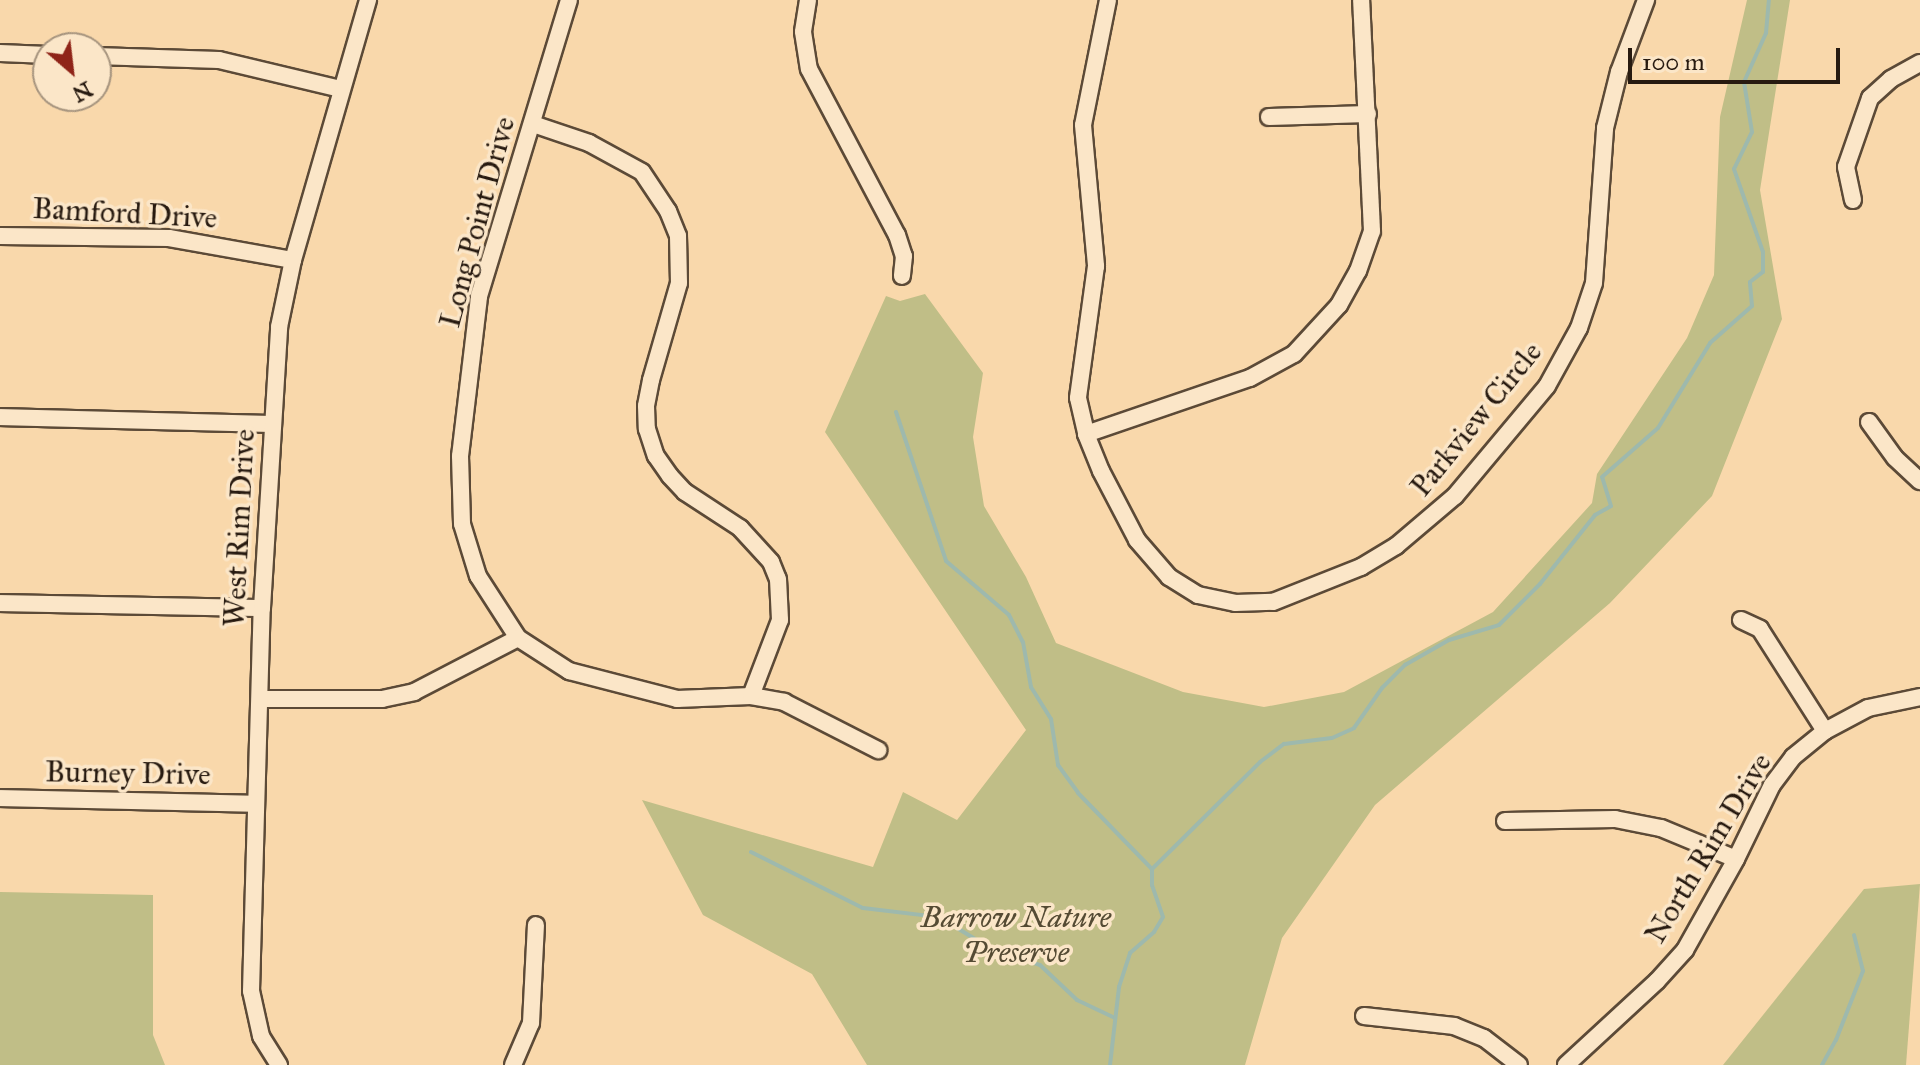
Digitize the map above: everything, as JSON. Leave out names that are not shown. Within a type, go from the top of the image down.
[{"type":"street","name":"West Rim Drive","points":[[279,1065],[261,1036],[251,991],[262,608],[279,327],[293,260],[368,0]]},
{"type":"street","name":"Long Point Drive","points":[[569,0],[479,297],[460,456],[462,524],[468,553],[496,609],[518,638],[542,657],[569,671],[635,691],[677,699],[751,696],[784,702],[878,750]]},
{"type":"street","points":[[808,0],[803,32],[809,69],[897,235],[904,256],[902,276]]},
{"type":"street","name":"Parkview Circle","points":[[1108,0],[1083,125],[1096,256],[1078,398],[1086,434],[1101,471],[1137,540],[1169,577],[1198,595],[1235,603],[1273,602],[1361,567],[1420,529],[1455,496],[1547,386],[1579,328],[1594,283],[1605,128],[1619,72],[1646,0]]},
{"type":"street","points":[[1086,434],[1250,378],[1294,354],[1322,328],[1358,271],[1372,231],[1361,0]]},
{"type":"street","points":[[0,53],[32,54]]},
{"type":"street","points":[[112,57],[219,60],[341,89]]},
{"type":"street","points":[[1853,200],[1846,167],[1870,98],[1891,79],[1920,63]]},
{"type":"street","points":[[1269,117],[1368,114]]},
{"type":"street","points":[[533,124],[589,143],[642,172],[668,211],[678,236],[679,283],[651,380],[646,406],[647,429],[656,456],[670,476],[685,492],[740,528],[758,544],[778,579],[780,620],[751,696]]},
{"type":"street","name":"Bamford Drive","points":[[0,236],[169,238],[293,260]]},
{"type":"street","points":[[0,417],[273,424]]},
{"type":"street","points":[[1869,422],[1895,458],[1920,481]]},
{"type":"street","points":[[0,603],[262,608]]},
{"type":"street","points":[[1741,620],[1760,629],[1825,731]]},
{"type":"street","points":[[260,699],[382,699],[414,692],[518,638]]},
{"type":"street","name":"North Rim Drive","points":[[1566,1065],[1657,981],[1685,950],[1736,859],[1772,785],[1793,757],[1825,731],[1868,708],[1920,697]]},
{"type":"street","name":"Burney Drive","points":[[0,798],[256,804]]},
{"type":"street","points":[[1505,821],[1615,819],[1661,828],[1736,859]]},
{"type":"street","points":[[513,1065],[531,1023],[536,925]]},
{"type":"street","points":[[1364,1016],[1454,1026],[1484,1038],[1519,1065]]},
{"type":"green space","name":"Barrow Nature Preserve","points":[[1747,0],[1790,0],[1760,190],[1782,319],[1712,496],[1610,603],[1375,805],[1282,938],[1245,1065],[867,1065],[812,974],[703,915],[642,800],[873,867],[903,792],[957,820],[1026,730],[825,432],[886,296],[900,301],[925,294],[983,373],[973,437],[984,506],[1026,577],[1056,643],[1183,692],[1264,707],[1344,692],[1493,612],[1592,503],[1597,474],[1687,338],[1714,275],[1720,117]]},
{"type":"green space","points":[[1920,884],[1906,1065],[1723,1065],[1864,889]]},
{"type":"green space","points":[[0,892],[153,895],[153,1035],[165,1065],[0,1065]]},
{"type":"waterway","points":[[1110,1065],[1119,987],[1130,953],[1154,932],[1163,917],[1152,885],[1152,869],[1260,762],[1284,744],[1332,738],[1354,728],[1382,688],[1405,665],[1449,640],[1499,625],[1540,584],[1595,515],[1611,506],[1602,477],[1658,428],[1710,343],[1752,306],[1750,282],[1763,272],[1763,252],[1734,169],[1752,132],[1744,82],[1766,33],[1769,0]]},
{"type":"waterway","points":[[896,412],[946,561],[1009,615],[1023,642],[1031,687],[1051,719],[1058,765],[1078,793],[1152,869]]},
{"type":"waterway","points":[[751,852],[863,908],[939,917],[990,948],[1040,965],[1077,1000],[1115,1018]]},
{"type":"waterway","points":[[1822,1065],[1836,1040],[1863,971],[1854,935]]}]
